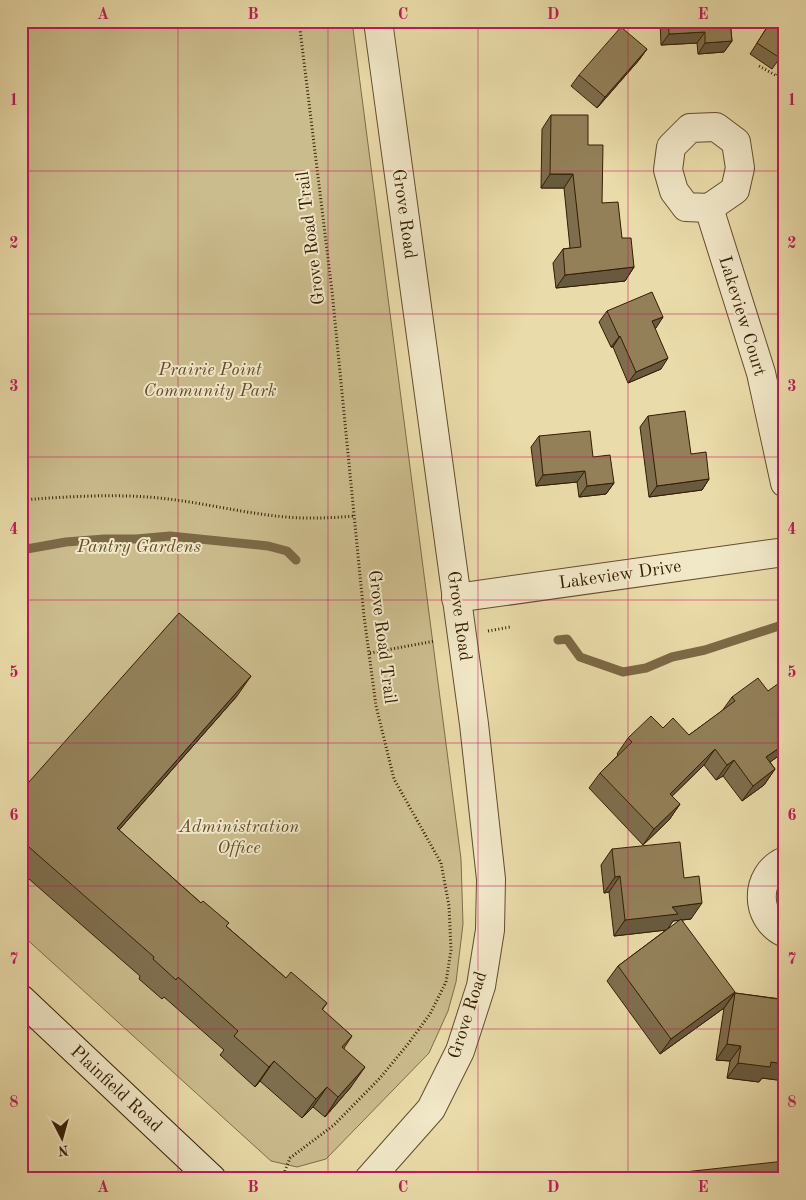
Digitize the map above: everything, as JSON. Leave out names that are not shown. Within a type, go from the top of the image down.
[{"type":"street","name":"Grove Road","points":[[369,1179],[431,1110],[460,1051],[481,986],[490,930],[491,879],[474,724],[378,21]]},
{"type":"street","name":"Lakeview Court","points":[[709,208],[761,373],[785,483]]},
{"type":"street","name":"Lakeview Drive","points":[[456,598],[785,552]]},
{"type":"street","points":[[785,861],[778,864],[769,873],[763,884],[761,897],[763,910],[769,921],[778,930],[785,933]]},
{"type":"street","name":"Plainfield Road","points":[[21,999],[212,1179]]},
{"type":"path","name":"Grove Road Trail","points":[[290,1179],[284,1173],[290,1158],[334,1125],[354,1105],[380,1078],[430,1014],[446,982],[452,950],[449,906],[441,863],[394,779],[376,706],[364,616],[332,291],[299,21]]},
{"type":"path","points":[[759,66],[778,76],[785,63]]},
{"type":"path","points":[[21,500],[62,497],[146,497],[285,517],[322,519],[354,516]]},
{"type":"path","points":[[370,653],[438,640]]},
{"type":"green space","points":[[21,21],[352,21],[461,859],[463,924],[456,982],[448,1011],[429,1053],[326,1159],[297,1167],[271,1161],[21,934]]},
{"type":"building","points":[[668,21],[730,21],[732,41],[705,43],[705,32],[669,34]]},
{"type":"building","points":[[771,21],[785,21],[785,50],[780,58],[757,43]]},
{"type":"building","points":[[621,27],[647,49],[605,97],[579,75]]},
{"type":"building","points":[[551,115],[588,115],[588,145],[603,145],[602,203],[618,202],[622,238],[631,238],[634,267],[565,275],[563,249],[581,247],[573,174],[550,174]]},
{"type":"building","points":[[652,292],[663,317],[652,321],[668,358],[636,372],[607,311]]},
{"type":"building","points":[[685,411],[691,454],[706,452],[709,479],[657,486],[648,416]]},
{"type":"building","points":[[590,431],[593,457],[610,455],[614,483],[587,486],[585,471],[543,475],[539,436]]},
{"type":"building","points":[[179,613],[251,676],[117,828],[201,903],[203,901],[229,923],[226,926],[286,978],[291,972],[327,1003],[322,1009],[352,1036],[342,1047],[365,1067],[338,1097],[327,1087],[316,1099],[274,1061],[269,1067],[234,1036],[238,1031],[178,977],[176,980],[153,959],[154,957],[21,840],[21,791]]},
{"type":"building","points":[[758,678],[768,691],[779,683],[785,691],[785,718],[782,719],[785,723],[785,744],[766,757],[775,769],[753,786],[734,760],[727,765],[715,749],[670,794],[680,804],[654,829],[600,773],[632,742],[628,738],[651,716],[663,728],[673,718],[689,735],[735,701],[732,697]]},
{"type":"building","points":[[680,842],[684,878],[699,876],[702,903],[672,907],[678,914],[625,920],[620,876],[615,877],[612,849]]},
{"type":"building","points":[[681,919],[735,992],[671,1039],[618,966]]},
{"type":"building","points":[[735,993],[785,1000],[785,1064],[771,1062],[770,1067],[738,1063],[741,1046],[727,1044]]},
{"type":"building","points":[[785,1161],[785,1179],[647,1179],[648,1176]]},
{"type":"waterway","points":[[21,550],[66,542],[170,536],[268,546],[287,551],[296,560]]},
{"type":"waterway","points":[[558,640],[567,639],[580,657],[623,672],[646,668],[672,657],[705,650],[785,624]]},
{"type":"park label","name":"Prairie Point Community Park","points":[[210,380]]},
{"type":"park label","name":"Pantry Gardens","points":[[139,547]]},
{"type":"park label","name":"Administration Office","points":[[239,838]]}]
